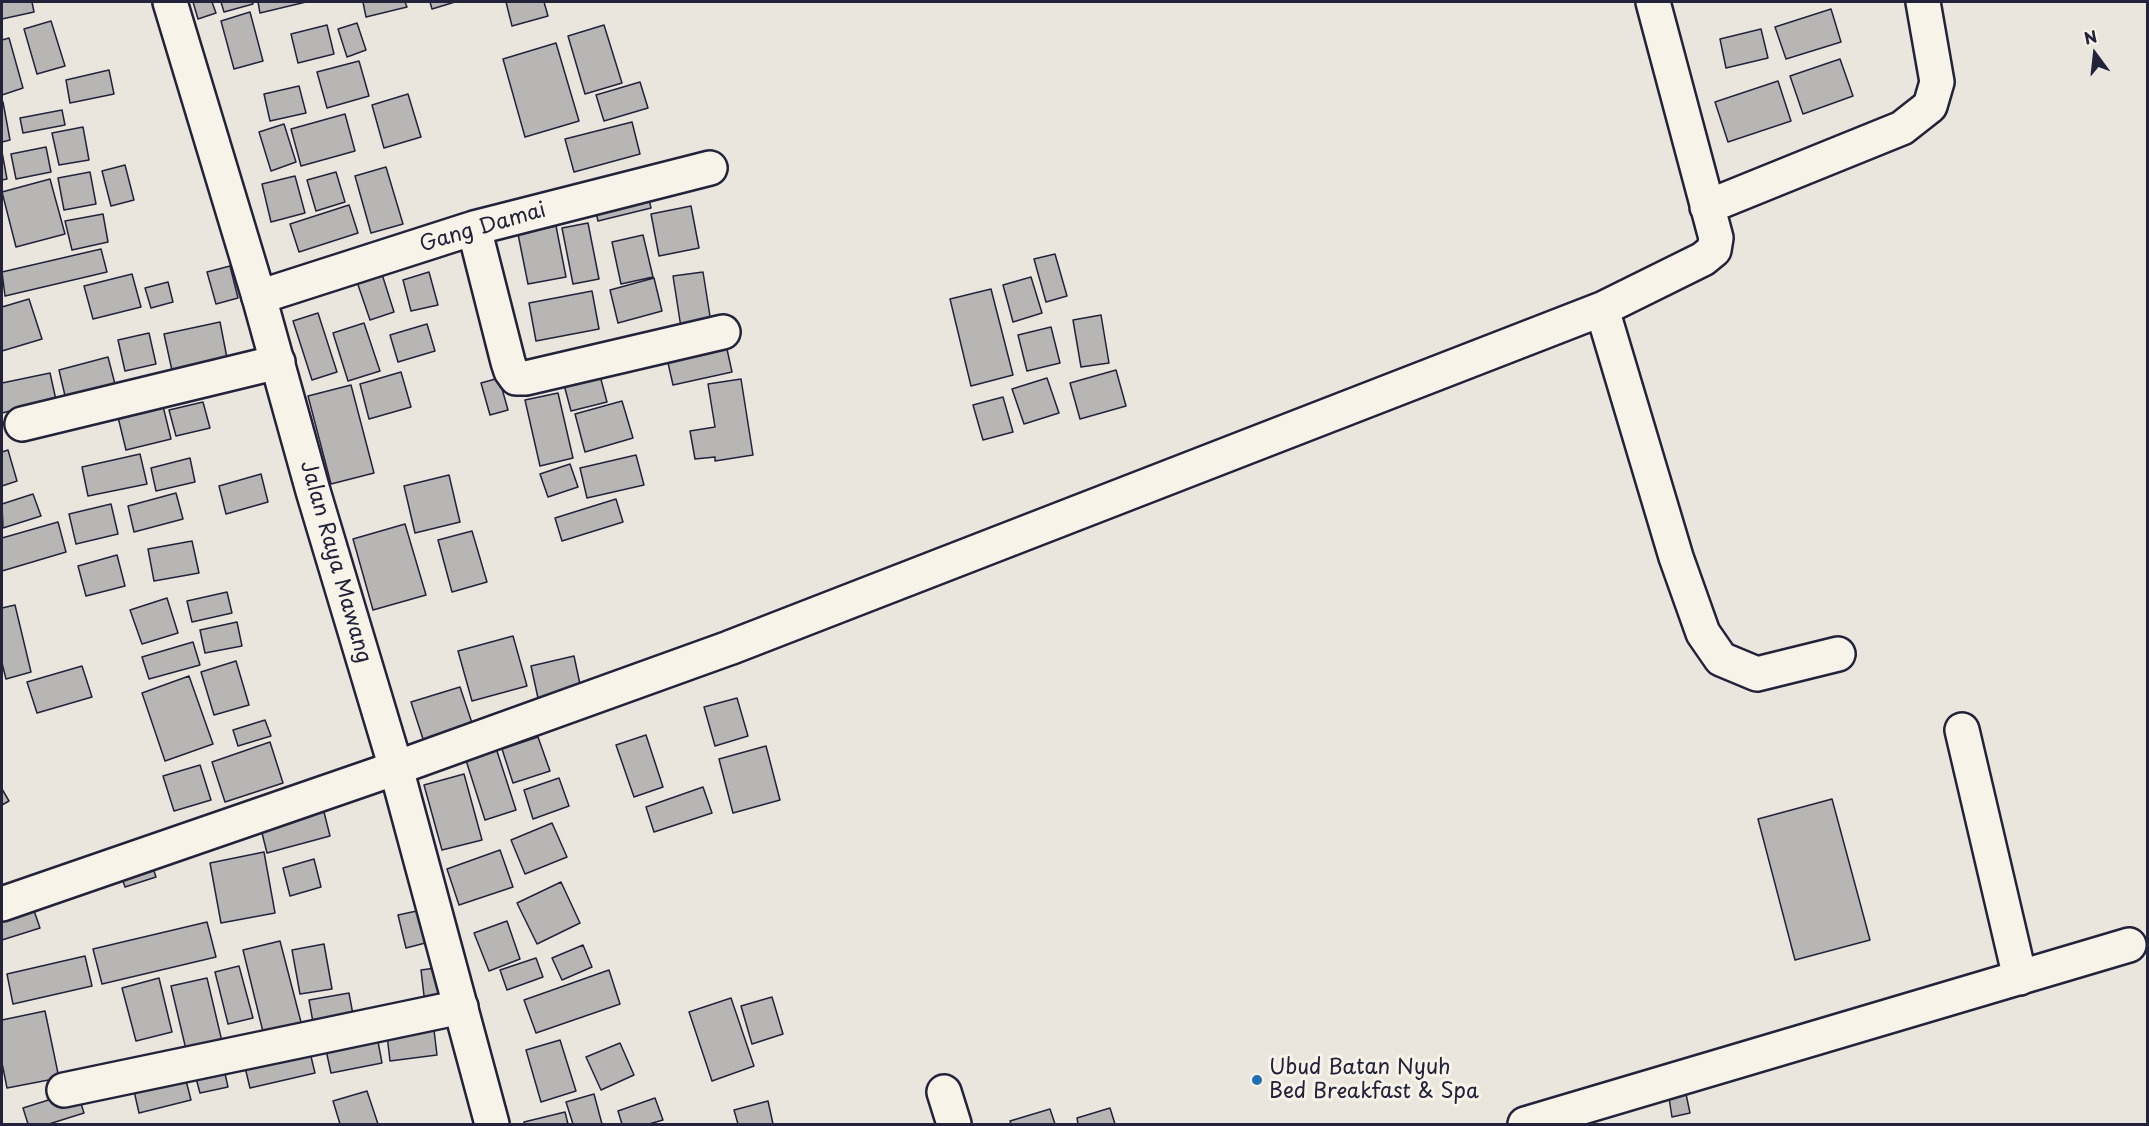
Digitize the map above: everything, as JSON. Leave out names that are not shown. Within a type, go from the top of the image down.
[{"type":"street","name":"Jalan Raya Mawang","points":[[170,2],[259,297],[313,491],[396,768],[492,1125]]},
{"type":"street","points":[[2,904],[396,768],[740,644],[1602,309],[1703,258],[1714,250],[1716,238],[1653,2]]},
{"type":"street","points":[[1707,207],[1902,128],[1930,106],[1937,82],[1923,2]]},
{"type":"street","name":"Gang Damai","points":[[259,297],[474,228],[710,168]]},
{"type":"street","points":[[474,228],[507,362],[516,378],[526,378],[723,332]]},
{"type":"street","points":[[1602,309],[1676,557],[1703,633],[1720,659],[1757,674],[1838,654]]},
{"type":"street","points":[[22,424],[278,362]]},
{"type":"street","points":[[1962,730],[2020,978]]},
{"type":"street","points":[[1525,1125],[2129,945]]},
{"type":"street","points":[[64,1090],[461,1007]]},
{"type":"street","points":[[944,1092],[954,1125]]},
{"type":"building","points":[[2,2],[32,2],[34,12],[2,19]]},
{"type":"building","points":[[193,2],[212,2],[216,13],[198,19]]},
{"type":"building","points":[[221,2],[252,2],[253,4],[224,12]]},
{"type":"building","points":[[258,2],[306,2],[260,13]]},
{"type":"building","points":[[363,2],[405,2],[407,7],[366,17]]},
{"type":"building","points":[[430,2],[455,2],[432,9]]},
{"type":"building","points":[[506,2],[544,2],[548,16],[512,26]]},
{"type":"building","points":[[1831,9],[1841,42],[1786,59],[1775,27]]},
{"type":"building","points":[[250,12],[263,61],[234,69],[221,21]]},
{"type":"building","points":[[51,21],[65,66],[37,74],[24,29]]},
{"type":"building","points":[[357,23],[366,50],[347,57],[338,29]]},
{"type":"building","points":[[327,25],[334,54],[298,63],[291,34]]},
{"type":"building","points":[[604,25],[622,83],[585,94],[568,36]]},
{"type":"building","points":[[1761,29],[1768,58],[1726,68],[1720,39]]},
{"type":"building","points":[[9,38],[23,88],[2,95],[2,40]]},
{"type":"building","points":[[556,43],[579,121],[525,137],[503,59]]},
{"type":"building","points":[[1840,59],[1853,96],[1803,114],[1790,76]]},
{"type":"building","points":[[359,61],[369,96],[327,108],[317,72]]},
{"type":"building","points":[[109,70],[114,94],[70,103],[66,80]]},
{"type":"building","points":[[1778,81],[1791,121],[1728,142],[1715,102]]},
{"type":"building","points":[[640,82],[648,108],[604,121],[596,95]]},
{"type":"building","points":[[299,86],[306,113],[270,121],[264,94]]},
{"type":"building","points":[[408,94],[421,137],[384,148],[372,105]]},
{"type":"building","points":[[2,102],[10,140],[2,142]]},
{"type":"building","points":[[62,110],[65,125],[23,133],[20,118]]},
{"type":"building","points":[[345,114],[355,151],[301,166],[291,129]]},
{"type":"building","points":[[632,122],[640,154],[574,172],[565,139]]},
{"type":"building","points":[[284,124],[296,162],[271,171],[259,132]]},
{"type":"building","points":[[83,127],[89,160],[59,165],[52,133]]},
{"type":"building","points":[[46,147],[51,172],[16,179],[11,154]]},
{"type":"building","points":[[2,152],[7,179],[2,180]]},
{"type":"building","points":[[125,165],[134,200],[111,206],[102,171]]},
{"type":"building","points":[[386,167],[403,224],[371,233],[355,176]]},
{"type":"building","points":[[90,172],[96,204],[64,210],[58,178]]},
{"type":"building","points":[[336,172],[345,202],[316,211],[307,180]]},
{"type":"building","points":[[295,176],[305,213],[271,222],[262,184]]},
{"type":"building","points":[[50,179],[65,234],[16,247],[2,192]]},
{"type":"building","points":[[646,186],[651,208],[598,221],[593,200]]},
{"type":"building","points":[[349,205],[358,233],[299,252],[290,224]]},
{"type":"building","points":[[691,206],[699,248],[659,256],[651,214]]},
{"type":"building","points":[[103,214],[108,242],[72,250],[65,221]]},
{"type":"building","points":[[588,223],[599,279],[573,284],[562,228]]},
{"type":"building","points":[[556,226],[566,277],[528,284],[518,234]]},
{"type":"building","points":[[643,235],[653,277],[621,284],[612,242]]},
{"type":"building","points":[[101,249],[107,272],[5,296],[2,272]]},
{"type":"building","points":[[1055,254],[1067,296],[1046,302],[1034,259]]},
{"type":"building","points":[[230,266],[238,298],[216,304],[207,272]]},
{"type":"building","points":[[381,271],[394,312],[370,320],[356,279]]},
{"type":"building","points":[[429,272],[438,305],[411,311],[403,280]]},
{"type":"building","points":[[703,272],[712,329],[682,334],[673,276]]},
{"type":"building","points":[[132,274],[141,307],[93,319],[84,286]]},
{"type":"building","points":[[1031,277],[1042,313],[1013,322],[1003,285]]},
{"type":"building","points":[[654,278],[662,311],[618,323],[610,290]]},
{"type":"building","points":[[168,282],[173,302],[151,308],[145,288]]},
{"type":"building","points":[[991,289],[1013,375],[971,386],[950,299]]},
{"type":"building","points":[[592,291],[599,329],[536,341],[529,303]]},
{"type":"building","points":[[29,299],[42,339],[2,351],[2,307]]},
{"type":"building","points":[[318,313],[337,372],[312,380],[293,321]]},
{"type":"building","points":[[1101,315],[1109,363],[1081,367],[1073,320]]},
{"type":"building","points":[[220,322],[228,363],[173,375],[164,334]]},
{"type":"building","points":[[364,323],[380,371],[348,381],[333,333]]},
{"type":"building","points":[[427,324],[435,351],[398,362],[390,335]]},
{"type":"building","points":[[1051,327],[1060,363],[1027,371],[1018,335]]},
{"type":"building","points":[[149,333],[156,364],[125,371],[118,340]]},
{"type":"building","points":[[725,340],[732,372],[673,385],[666,354]]},
{"type":"building","points":[[108,357],[116,388],[66,400],[59,370]]},
{"type":"building","points":[[1116,370],[1126,406],[1080,419],[1070,383]]},
{"type":"building","points":[[401,372],[411,407],[369,419],[360,384]]},
{"type":"building","points":[[599,372],[607,402],[571,411],[563,381]]},
{"type":"building","points":[[50,373],[56,400],[2,413],[2,383]]},
{"type":"building","points":[[499,378],[508,410],[490,415],[481,383]]},
{"type":"building","points":[[1047,378],[1059,413],[1024,424],[1012,389]]},
{"type":"building","points":[[741,379],[753,455],[715,461],[715,457],[695,459],[690,431],[715,427],[708,384]]},
{"type":"building","points":[[351,385],[374,473],[331,484],[308,396]]},
{"type":"building","points":[[558,393],[573,458],[540,466],[525,400]]},
{"type":"building","points":[[1003,397],[1013,432],[983,440],[973,405]]},
{"type":"building","points":[[622,401],[633,438],[585,452],[575,414]]},
{"type":"building","points":[[162,402],[171,439],[126,450],[117,413]]},
{"type":"building","points":[[203,402],[210,428],[176,436],[169,410]]},
{"type":"building","points":[[8,450],[17,481],[2,486],[2,452]]},
{"type":"building","points":[[140,454],[147,484],[88,496],[82,467]]},
{"type":"building","points":[[636,455],[644,485],[587,498],[580,468]]},
{"type":"building","points":[[190,458],[195,482],[156,491],[151,468]]},
{"type":"building","points":[[570,464],[578,487],[548,497],[540,474]]},
{"type":"building","points":[[261,474],[268,502],[226,514],[219,486]]},
{"type":"building","points":[[449,475],[460,522],[415,533],[404,486]]},
{"type":"building","points":[[176,493],[183,519],[134,532],[128,506]]},
{"type":"building","points":[[33,494],[41,516],[3,528],[2,504]]},
{"type":"building","points":[[616,499],[623,522],[562,541],[555,518]]},
{"type":"building","points":[[111,504],[118,534],[76,544],[69,514]]},
{"type":"building","points":[[58,522],[66,552],[2,571],[2,538]]},
{"type":"building","points":[[405,524],[426,595],[373,610],[353,539]]},
{"type":"building","points":[[472,531],[487,582],[452,592],[438,540]]},
{"type":"building","points":[[192,541],[199,573],[154,581],[148,549]]},
{"type":"building","points":[[117,555],[125,586],[86,596],[78,566]]},
{"type":"building","points":[[227,592],[232,613],[192,622],[187,601]]},
{"type":"building","points":[[167,598],[178,633],[142,644],[130,610]]},
{"type":"building","points":[[15,605],[31,672],[6,679],[2,663],[2,608]]},
{"type":"building","points":[[237,622],[242,646],[205,653],[200,630]]},
{"type":"building","points":[[513,636],[527,686],[472,701],[458,651]]},
{"type":"building","points":[[193,642],[200,665],[149,679],[142,657]]},
{"type":"building","points":[[574,656],[581,689],[538,698],[531,666]]},
{"type":"building","points":[[236,661],[249,705],[214,715],[201,672]]},
{"type":"building","points":[[82,666],[92,697],[37,713],[27,682]]},
{"type":"building","points":[[189,676],[213,744],[165,761],[142,693]]},
{"type":"building","points":[[460,687],[473,726],[424,742],[411,702]]},
{"type":"building","points":[[737,698],[748,736],[715,746],[704,707]]},
{"type":"building","points":[[265,720],[271,736],[238,746],[233,730]]},
{"type":"building","points":[[646,735],[663,787],[634,797],[616,745]]},
{"type":"building","points":[[538,737],[550,771],[513,783],[502,749]]},
{"type":"building","points":[[270,742],[283,783],[225,802],[212,762]]},
{"type":"building","points":[[495,745],[516,810],[485,820],[464,754]]},
{"type":"building","points":[[766,746],[780,800],[733,813],[719,759]]},
{"type":"building","points":[[200,765],[211,800],[174,811],[163,776]]},
{"type":"building","points":[[464,774],[482,840],[442,850],[424,785]]},
{"type":"building","points":[[559,778],[569,806],[533,819],[524,790]]},
{"type":"building","points":[[703,787],[712,813],[654,832],[646,807]]},
{"type":"building","points":[[2,789],[9,801],[2,805]]},
{"type":"building","points":[[1832,799],[1870,940],[1795,960],[1758,819]]},
{"type":"building","points":[[323,808],[330,836],[267,853],[260,825]]},
{"type":"building","points":[[552,823],[567,857],[525,874],[511,840]]},
{"type":"building","points":[[500,850],[513,887],[459,905],[447,869]]},
{"type":"building","points":[[264,852],[275,913],[221,923],[210,863]]},
{"type":"building","points":[[149,856],[156,877],[125,887],[118,866]]},
{"type":"building","points":[[314,859],[321,887],[290,896],[283,868]]},
{"type":"building","points":[[561,882],[580,923],[537,944],[517,903]]},
{"type":"building","points":[[30,899],[40,928],[2,940],[2,908]]},
{"type":"building","points":[[426,909],[433,941],[406,948],[398,915]]},
{"type":"building","points":[[507,921],[520,959],[489,971],[474,933]]},
{"type":"building","points":[[207,922],[216,957],[102,984],[93,949]]},
{"type":"building","points":[[280,941],[302,1026],[264,1036],[243,950]]},
{"type":"building","points":[[324,944],[332,989],[300,994],[292,950]]},
{"type":"building","points":[[583,945],[592,967],[562,980],[552,958]]},
{"type":"building","points":[[85,956],[92,986],[13,1004],[7,974]]},
{"type":"building","points":[[536,958],[543,977],[507,990],[500,970]]},
{"type":"building","points":[[239,966],[253,1018],[228,1024],[215,972]]},
{"type":"building","points":[[443,967],[447,1001],[425,1004],[421,970]]},
{"type":"building","points":[[609,970],[620,1004],[536,1033],[524,1000]]},
{"type":"building","points":[[159,978],[172,1032],[136,1041],[122,988]]},
{"type":"building","points":[[207,978],[224,1050],[188,1058],[171,986]]},
{"type":"building","points":[[349,993],[354,1020],[314,1028],[309,1000]]},
{"type":"building","points":[[772,997],[783,1034],[752,1044],[741,1006]]},
{"type":"building","points":[[731,998],[754,1066],[712,1081],[689,1012]]},
{"type":"building","points":[[45,1011],[59,1078],[7,1088],[2,1063],[2,1020]]},
{"type":"building","points":[[434,1030],[437,1055],[390,1061],[387,1035]]},
{"type":"building","points":[[376,1031],[382,1063],[331,1073],[324,1041]]},
{"type":"building","points":[[307,1040],[315,1073],[250,1088],[242,1055]]},
{"type":"building","points":[[560,1040],[576,1091],[541,1102],[526,1050]]},
{"type":"building","points":[[620,1043],[634,1075],[601,1090],[586,1057]]},
{"type":"building","points":[[222,1060],[228,1087],[200,1093],[193,1067]]},
{"type":"building","points":[[183,1069],[191,1100],[139,1113],[132,1082]]},
{"type":"building","points":[[77,1091],[84,1113],[49,1124],[28,1124],[23,1108]]},
{"type":"building","points":[[367,1091],[378,1124],[340,1124],[333,1101]]},
{"type":"building","points":[[594,1094],[602,1124],[573,1124],[566,1102]]},
{"type":"building","points":[[1686,1094],[1690,1113],[1672,1117],[1669,1098]]},
{"type":"building","points":[[655,1098],[663,1120],[649,1124],[622,1124],[618,1111]]},
{"type":"building","points":[[768,1101],[773,1124],[738,1124],[734,1110]]},
{"type":"building","points":[[1110,1108],[1115,1124],[1078,1124],[1077,1118]]},
{"type":"building","points":[[1050,1109],[1055,1124],[1011,1124],[1010,1121]]},
{"type":"building","points":[[565,1112],[568,1124],[524,1124],[524,1122]]},
{"type":"place","name":"Ubud Batan Nyuh Bed Breakfast & Spa","points":[[1257,1080]]}]
